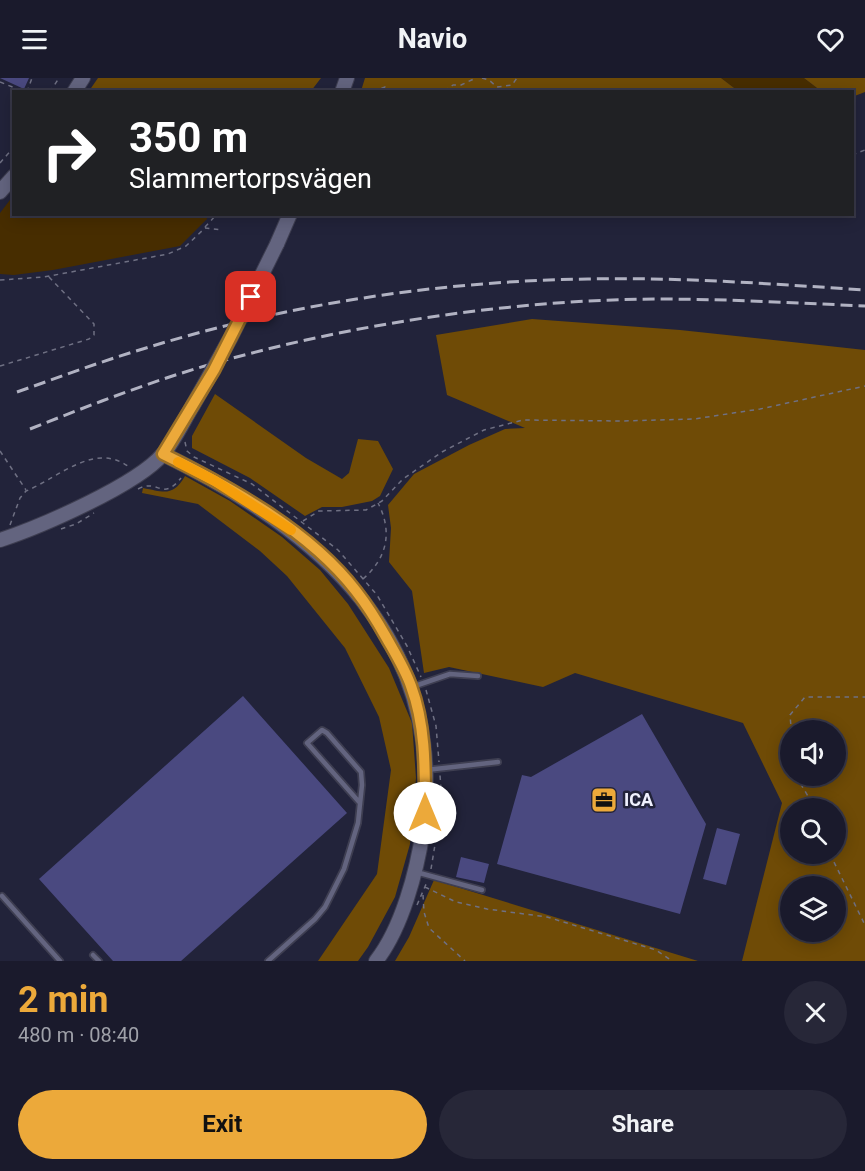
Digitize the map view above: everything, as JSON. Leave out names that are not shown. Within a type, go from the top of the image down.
[{"type":"street","points":[[0,192],[12,178]]},
{"type":"street","points":[[2,540],[72,510],[138,476],[163,454],[231,337],[289,216]]},
{"type":"street","points":[[163,454],[215,481],[261,510],[300,537],[359,584],[397,656],[418,685],[425,770],[422,874],[376,961]]},
{"type":"lane","points":[[418,685],[450,674],[478,676]]},
{"type":"lane","points":[[268,961],[315,920],[326,907],[344,869],[358,823],[362,784],[361,772],[322,730],[307,743],[360,803]]},
{"type":"lane","points":[[425,770],[498,762]]},
{"type":"lane","points":[[422,874],[482,890]]},
{"type":"lane","points":[[2,896],[60,961]]},
{"type":"lane","points":[[93,955],[99,961]]},
{"type":"path","points":[[443,90],[476,78]]},
{"type":"path","points":[[482,78],[489,80],[497,87],[512,85],[517,78]]},
{"type":"path","points":[[0,82],[21,90]]},
{"type":"path","points":[[378,90],[385,87],[393,90]]},
{"type":"path","points":[[0,163],[12,149]]},
{"type":"path","points":[[0,279],[48,276],[168,254],[186,246],[214,216]]},
{"type":"path","points":[[205,228],[222,230]]},
{"type":"path","points":[[0,366],[89,339],[94,335],[94,324],[48,276]]},
{"type":"path","points":[[303,521],[319,511],[366,510],[378,503],[403,478],[442,452],[484,430],[524,420],[621,422],[694,419],[760,409],[865,386]]},
{"type":"path","points":[[0,451],[26,491]]},
{"type":"path","points":[[194,457],[252,484],[338,550],[359,584],[377,595],[407,646],[418,685],[436,726],[442,802],[434,861],[422,874],[425,887],[413,913]]},
{"type":"path","points":[[2,540],[20,498],[26,491],[76,464],[101,458],[120,460],[138,476]]},
{"type":"path","points":[[359,584],[382,554],[388,536],[383,513],[378,503]]},
{"type":"path","points":[[790,720],[790,715],[805,697],[865,697]]},
{"type":"path","points":[[835,864],[865,925]]},
{"type":"path","points":[[425,887],[456,902],[487,909],[547,917],[656,950],[672,961]]},
{"type":"path","points":[[423,894],[424,912],[429,928],[465,961]]},
{"type":"shaded area","points":[[98,78],[321,78],[312,90],[90,90]]},
{"type":"shaded area","points":[[365,78],[721,78],[737,90],[361,90]]},
{"type":"shaded area","points":[[721,78],[804,78],[820,90],[737,90]]},
{"type":"shaded area","points":[[804,78],[865,78],[865,92],[854,96],[854,90],[820,90]]},
{"type":"shaded area","points":[[12,197],[12,216],[206,216],[207,219],[180,246],[14,275],[0,274],[0,213]]},
{"type":"shaded area","points":[[532,319],[680,330],[865,350],[865,961],[742,961],[780,811],[780,864],[846,864],[846,798],[780,799],[743,723],[575,673],[543,687],[449,667],[424,673],[412,591],[389,562],[391,528],[388,505],[414,474],[505,429],[525,428],[447,395],[436,335]]},
{"type":"shaded area","points":[[215,394],[306,458],[342,479],[349,473],[358,439],[378,441],[393,469],[380,496],[372,501],[342,507],[322,507],[305,516],[250,478],[192,448],[192,436]]},
{"type":"shaded area","points":[[185,476],[230,501],[282,537],[320,570],[348,604],[389,668],[412,723],[416,778],[410,844],[395,897],[358,961],[318,961],[377,874],[391,770],[379,717],[345,648],[287,576],[260,551],[198,504],[142,493],[143,488],[172,490],[181,483]]},
{"type":"shaded area","points":[[434,880],[698,961],[395,961],[409,937]]},
{"type":"building","points":[[0,78],[29,78],[24,89]]},
{"type":"building","points":[[243,696],[347,813],[181,961],[113,961],[39,879]]},
{"type":"building","name":"ICA","points":[[642,714],[706,824],[680,914],[497,864],[522,775],[531,777]]},
{"type":"building","points":[[717,828],[740,834],[726,885],[703,879]]},
{"type":"building","points":[[461,857],[489,864],[484,883],[456,877]]},
{"type":"railway","points":[[17,392],[113,358],[200,332],[309,307],[421,290],[476,284],[588,279],[658,279],[865,290]]},
{"type":"railway","points":[[30,429],[101,401],[222,361],[358,329],[450,314],[542,304],[658,299],[865,306]]},
{"type":"slow traffic","points":[[178,462],[215,481],[291,530]]},
{"type":"place","name":"ICA","points":[[604,800]]},
{"type":"route","points":[[251,297],[214,370],[163,454],[215,481],[300,537],[324,557],[355,589],[397,656],[412,687],[421,728],[425,770],[425,813]]}]
